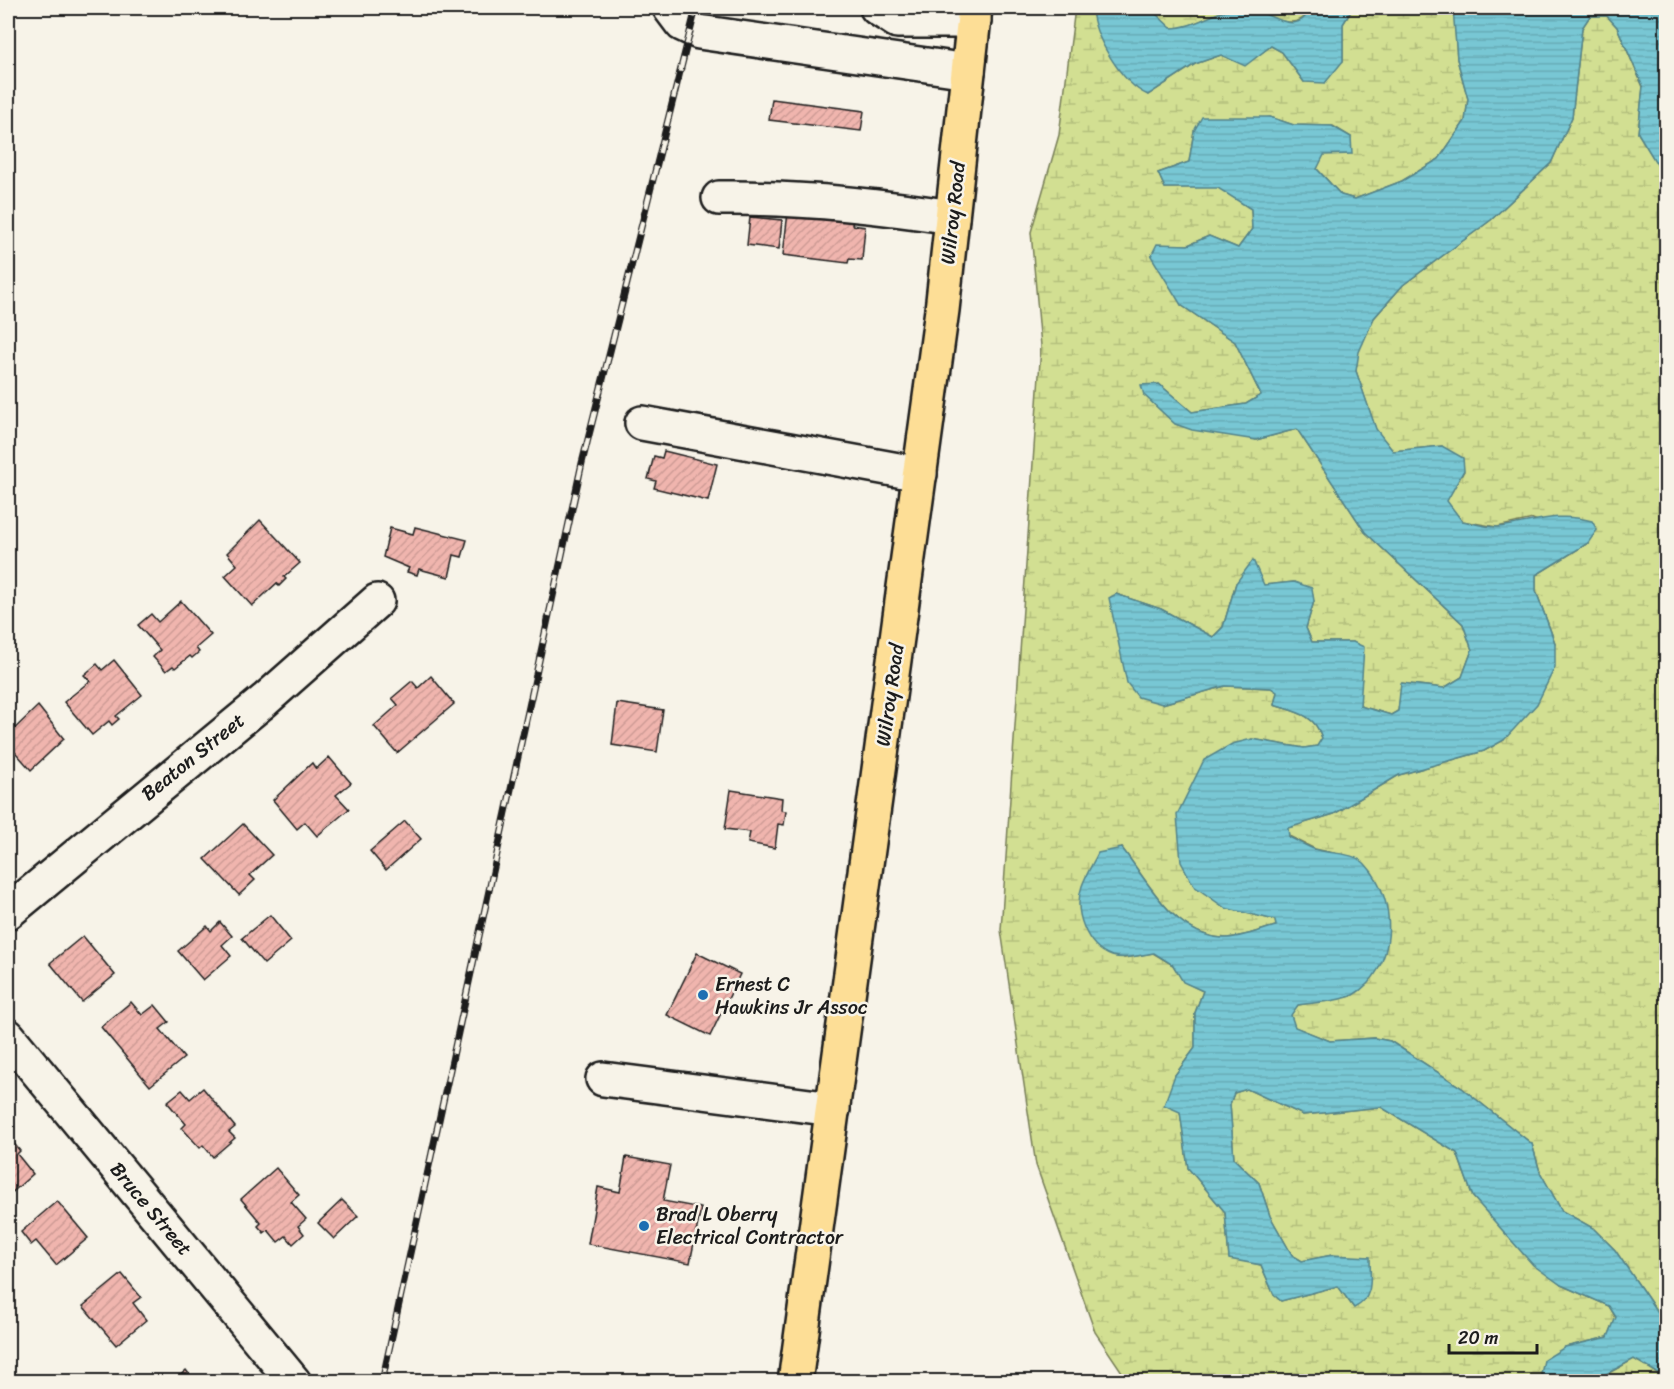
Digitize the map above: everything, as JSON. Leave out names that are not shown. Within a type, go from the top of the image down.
[{"type":"main road","name":"Wilroy Road","points":[[795,1382],[920,474],[974,14]]},
{"type":"street","points":[[670,8],[682,24],[699,32],[968,71]]},
{"type":"street","points":[[877,8],[897,21],[974,14]]},
{"type":"street","points":[[719,198],[770,198],[870,204],[952,216]]},
{"type":"street","points":[[642,423],[920,474]]},
{"type":"street","name":"Beaton Street","points":[[8,912],[265,700],[377,601]]},
{"type":"street","name":"Bruce Street","points":[[8,1036],[294,1382]]},
{"type":"street","points":[[603,1079],[833,1109]]},
{"type":"green space","points":[[1075,8],[1092,8],[1092,12],[1148,95],[1195,64],[1221,55],[1245,65],[1271,46],[1282,52],[1304,82],[1343,61],[1343,24],[1353,8],[1454,9],[1457,59],[1468,99],[1465,121],[1439,159],[1402,181],[1355,199],[1341,195],[1317,169],[1323,154],[1351,137],[1333,126],[1293,125],[1270,117],[1194,131],[1189,162],[1158,173],[1165,188],[1218,187],[1251,209],[1252,229],[1238,248],[1209,236],[1188,245],[1157,245],[1181,305],[1235,342],[1261,395],[1246,404],[1192,412],[1159,384],[1144,395],[1256,440],[1297,429],[1365,532],[1463,624],[1472,650],[1462,677],[1444,688],[1402,683],[1398,711],[1391,715],[1360,706],[1353,642],[1312,642],[1306,628],[1314,601],[1294,582],[1264,585],[1236,583],[1223,627],[1213,637],[1161,609],[1116,594],[1162,704],[1225,686],[1271,688],[1277,692],[1274,705],[1297,712],[1310,719],[1322,738],[1318,746],[1304,748],[1252,739],[1225,908],[1275,920],[1276,926],[1228,938],[1205,935],[1176,917],[1164,905],[1122,848],[1124,958],[1153,953],[1173,965],[1184,982],[1203,991],[1195,1013],[1195,1048],[1175,1075],[1188,1168],[1225,1212],[1229,1258],[1261,1265],[1274,1295],[1281,1301],[1338,1286],[1354,1308],[1332,1255],[1302,1261],[1292,1255],[1270,1216],[1259,1183],[1234,1159],[1230,1104],[1234,1093],[1247,1089],[1303,1115],[1381,1107],[1457,1153],[1473,1197],[1561,1285],[1609,1306],[1616,1318],[1608,1337],[1565,1347],[1541,1374],[1547,1381],[1128,1381],[1095,1332],[1036,1165],[1001,930],[1041,346],[1031,232],[1059,135]]},
{"type":"green space","points":[[1156,8],[1231,8],[1183,28],[1170,28],[1155,13]]},
{"type":"green space","points":[[1250,8],[1310,8],[1299,21],[1291,22],[1274,19]]},
{"type":"green space","points":[[1590,16],[1607,16],[1617,27],[1643,87],[1638,133],[1661,170],[1666,171],[1666,1325],[1615,1250],[1593,1228],[1562,1211],[1540,1172],[1532,1144],[1462,1088],[1390,1041],[1374,1038],[1330,1041],[1294,1027],[1290,1014],[1298,1005],[1351,996],[1353,857],[1315,849],[1289,836],[1287,828],[1334,814],[1399,775],[1484,751],[1504,740],[1555,643],[1536,591],[1536,575],[1588,543],[1533,519],[1497,527],[1462,521],[1446,501],[1464,471],[1442,446],[1393,451],[1376,430],[1356,371],[1358,352],[1374,318],[1403,285],[1491,220],[1551,163],[1572,117],[1582,28]]},
{"type":"green space","points":[[1634,1359],[1666,1378],[1666,1381],[1593,1382]]},
{"type":"water","points":[[1092,8],[1156,8],[1155,13],[1171,28],[1190,25],[1236,8],[1253,9],[1289,23],[1297,22],[1305,17],[1310,8],[1353,8],[1343,24],[1343,61],[1325,83],[1304,82],[1282,52],[1271,46],[1245,66],[1221,55],[1195,64],[1148,95],[1128,81],[1111,58],[1098,32]]},
{"type":"water","points":[[1453,8],[1666,8],[1664,68],[1666,171],[1661,171],[1638,133],[1643,86],[1617,27],[1607,16],[1590,16],[1582,28],[1572,117],[1551,163],[1491,220],[1403,285],[1374,318],[1359,352],[1356,371],[1376,429],[1393,451],[1442,446],[1463,458],[1464,470],[1447,501],[1462,521],[1499,527],[1568,517],[1592,521],[1597,530],[1588,543],[1536,575],[1536,591],[1555,643],[1555,667],[1537,704],[1504,740],[1484,751],[1399,775],[1334,814],[1288,828],[1289,837],[1314,849],[1349,855],[1366,865],[1377,880],[1388,915],[1385,952],[1368,984],[1347,997],[1298,1005],[1291,1015],[1295,1027],[1330,1041],[1374,1038],[1390,1041],[1462,1088],[1532,1144],[1540,1172],[1562,1211],[1593,1228],[1615,1250],[1666,1325],[1666,1378],[1634,1359],[1593,1381],[1547,1381],[1541,1374],[1544,1360],[1565,1347],[1608,1337],[1616,1317],[1609,1306],[1561,1285],[1533,1265],[1473,1197],[1457,1153],[1381,1107],[1303,1115],[1247,1089],[1234,1093],[1230,1104],[1234,1159],[1259,1183],[1270,1216],[1292,1255],[1302,1261],[1332,1255],[1370,1257],[1370,1287],[1365,1299],[1354,1308],[1338,1286],[1281,1301],[1274,1295],[1261,1265],[1229,1259],[1225,1212],[1188,1168],[1180,1112],[1164,1105],[1175,1075],[1195,1048],[1195,1013],[1203,991],[1183,982],[1173,965],[1154,953],[1122,957],[1112,956],[1103,951],[1095,945],[1084,927],[1079,906],[1082,886],[1098,853],[1122,848],[1164,905],[1176,917],[1205,935],[1228,938],[1276,926],[1275,920],[1225,908],[1194,886],[1181,862],[1177,815],[1204,760],[1232,744],[1252,739],[1304,748],[1317,746],[1322,738],[1310,719],[1297,712],[1274,705],[1277,692],[1271,688],[1225,686],[1162,704],[1138,697],[1127,683],[1109,598],[1116,594],[1161,609],[1213,637],[1223,627],[1236,583],[1253,560],[1264,585],[1294,582],[1312,588],[1314,601],[1306,628],[1312,642],[1353,642],[1364,647],[1360,706],[1391,715],[1398,711],[1401,683],[1444,688],[1462,677],[1472,650],[1463,624],[1365,532],[1297,429],[1256,440],[1192,430],[1175,424],[1144,395],[1141,385],[1159,384],[1192,412],[1246,404],[1261,395],[1235,342],[1181,305],[1151,256],[1157,244],[1188,245],[1209,236],[1238,248],[1252,229],[1251,209],[1218,188],[1165,188],[1158,173],[1189,162],[1194,131],[1202,117],[1270,117],[1294,125],[1332,126],[1351,137],[1352,154],[1324,155],[1317,169],[1341,195],[1355,199],[1402,181],[1439,159],[1465,121],[1468,99],[1457,59]]},
{"type":"building","points":[[772,99],[864,111],[861,131],[769,120]]},
{"type":"building","points":[[788,212],[853,220],[852,225],[865,227],[862,260],[849,259],[848,263],[783,255]]},
{"type":"building","points":[[750,217],[782,220],[779,249],[747,245]]},
{"type":"building","points":[[664,451],[717,464],[708,501],[654,488],[656,481],[648,479],[654,456],[662,458]]},
{"type":"building","points":[[260,520],[300,563],[284,577],[286,579],[279,586],[277,583],[252,606],[225,576],[237,565],[227,553]]},
{"type":"building","points":[[415,527],[467,540],[462,557],[454,555],[449,577],[419,569],[417,575],[407,572],[409,568],[383,557],[390,528],[413,534]]},
{"type":"building","points":[[181,601],[211,635],[196,648],[199,652],[192,658],[190,656],[175,668],[173,666],[166,671],[153,657],[160,650],[138,625],[151,614],[158,622]]},
{"type":"building","points":[[114,660],[142,695],[116,716],[119,719],[112,725],[109,721],[92,735],[64,702],[90,681],[84,675],[97,664],[102,670]]},
{"type":"building","points":[[431,676],[454,704],[397,753],[374,726],[398,705],[392,698],[412,681],[418,688]]},
{"type":"building","points":[[617,703],[663,710],[657,752],[612,745]]},
{"type":"building","points":[[38,706],[64,739],[31,770],[8,744],[8,735]]},
{"type":"building","points":[[329,757],[351,783],[336,795],[349,809],[317,836],[305,822],[297,829],[273,800],[312,763],[316,769]]},
{"type":"building","points":[[731,790],[782,798],[781,810],[786,811],[784,825],[778,824],[775,848],[748,843],[750,832],[725,829]]},
{"type":"building","points":[[405,821],[421,839],[386,870],[370,851]]},
{"type":"building","points":[[243,824],[272,855],[250,875],[255,880],[239,895],[205,859]]},
{"type":"building","points":[[270,915],[291,941],[264,964],[242,938]]},
{"type":"building","points":[[220,922],[232,936],[222,945],[231,956],[203,980],[178,951],[207,926],[211,931]]},
{"type":"building","points":[[83,936],[115,975],[82,1002],[50,963]]},
{"type":"building","name":"Ernest C Hawkins Jr Assoc","points":[[697,953],[740,974],[710,1036],[667,1015]]},
{"type":"building","points":[[131,1002],[142,1015],[155,1005],[169,1022],[160,1029],[184,1058],[150,1086],[101,1027]]},
{"type":"building","points":[[203,1088],[235,1127],[229,1132],[235,1138],[213,1157],[203,1145],[200,1148],[182,1128],[186,1124],[167,1102],[182,1090],[190,1099]]},
{"type":"building","points":[[12,1141],[20,1151],[17,1154],[33,1174],[8,1196],[8,1143]]},
{"type":"building","name":"Brad L Oberry Electrical Contractor","points":[[626,1157],[670,1165],[663,1201],[701,1208],[690,1263],[588,1244],[598,1187],[620,1192]]},
{"type":"building","points":[[276,1168],[299,1195],[291,1202],[306,1219],[298,1226],[304,1234],[293,1244],[286,1236],[278,1242],[268,1230],[264,1233],[258,1226],[261,1223],[241,1199]]},
{"type":"building","points":[[342,1200],[358,1216],[334,1239],[318,1223]]},
{"type":"building","points":[[57,1201],[88,1238],[56,1265],[36,1241],[31,1245],[21,1232]]},
{"type":"building","points":[[122,1274],[141,1297],[133,1303],[146,1320],[116,1345],[83,1306]]},
{"type":"building","points":[[186,1370],[195,1382],[173,1382]]},
{"type":"railway","points":[[382,1382],[582,463],[696,8]]},
{"type":"place","name":"Ernest C Hawkins Jr Assoc","points":[[703,995]]},
{"type":"place","name":"Brad L Oberry Electrical Contractor","points":[[644,1226]]}]
